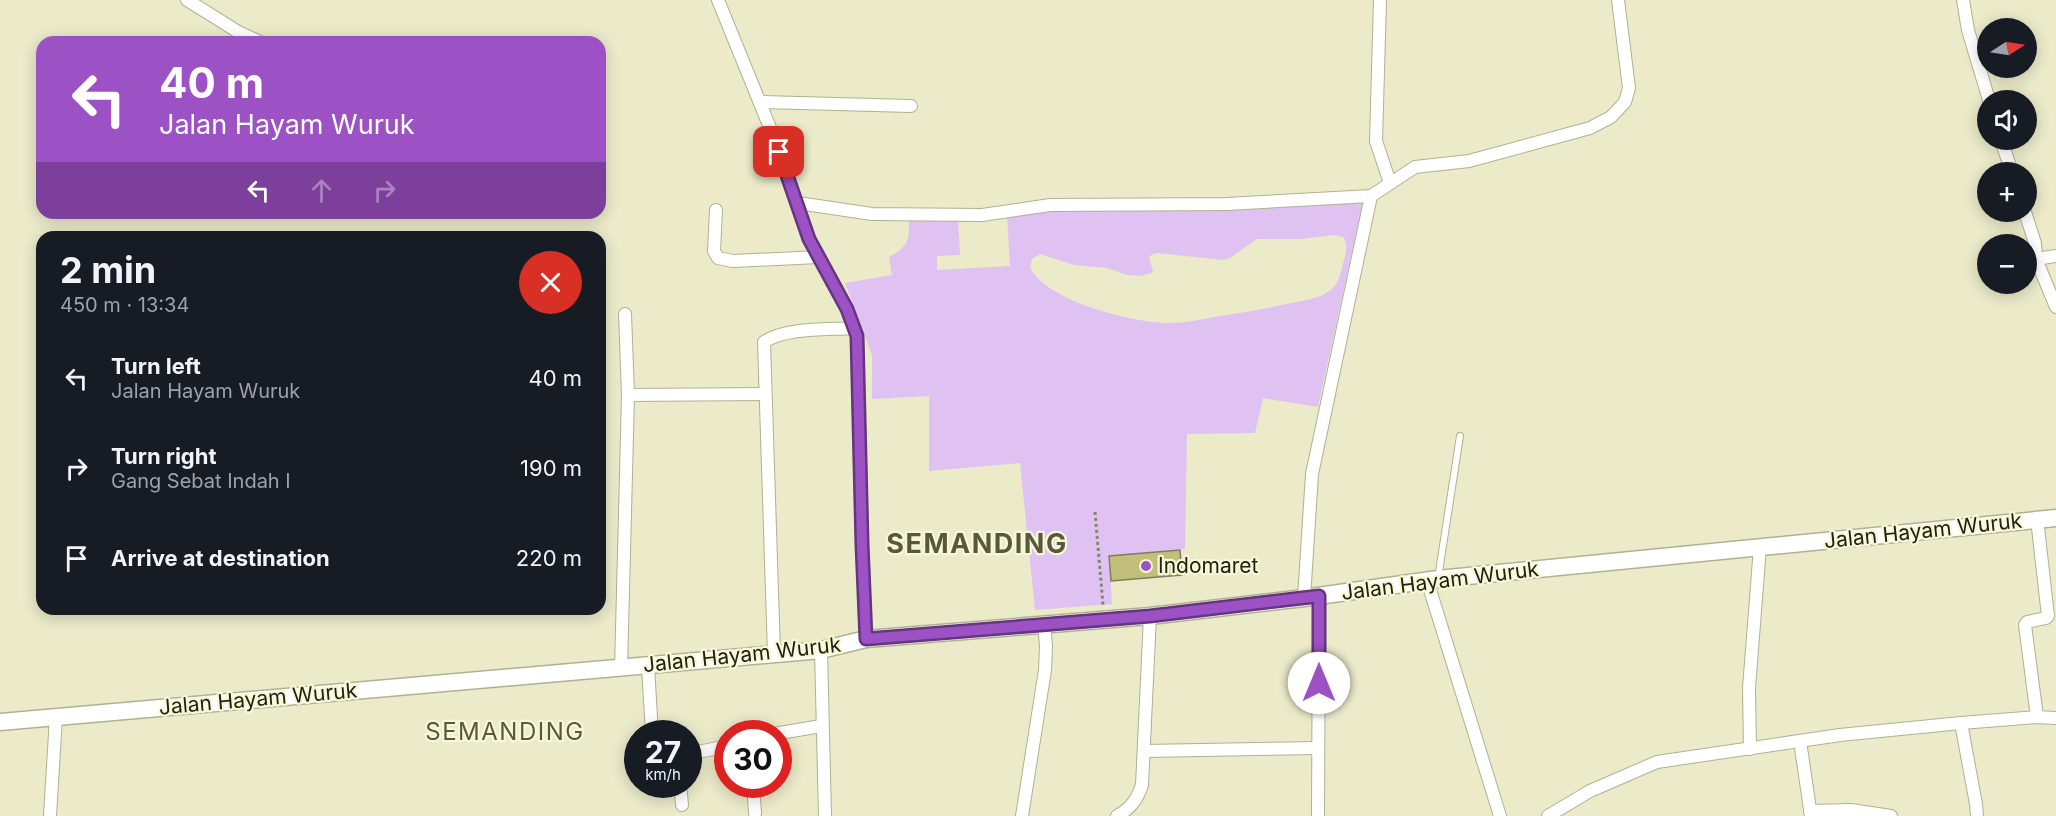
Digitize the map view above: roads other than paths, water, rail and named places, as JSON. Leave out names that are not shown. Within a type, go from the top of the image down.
[{"type":"main road","name":"Jalan Hayam Wuruk","points":[[0,722],[821,650],[866,639],[1150,616],[1312,597],[1433,579],[2056,518]]},
{"type":"street","points":[[187,0],[247,36]]},
{"type":"street","points":[[718,0],[760,102],[809,239],[855,328],[859,353],[861,534],[866,639]]},
{"type":"street","points":[[1380,0],[1376,141],[1390,183]]},
{"type":"street","points":[[798,203],[872,214],[982,215],[1050,205],[1227,204],[1371,196],[1415,167],[1469,161],[1590,128],[1611,117],[1625,102],[1629,88],[1618,0]]},
{"type":"street","points":[[1963,0],[1968,30],[1986,90]]},
{"type":"street","points":[[760,102],[911,106]]},
{"type":"street","points":[[1318,816],[1318,748],[1312,597],[1312,474],[1371,196]]},
{"type":"street","points":[[716,210],[714,250],[718,258],[733,261],[818,257]]},
{"type":"street","points":[[2037,259],[2056,256]]},
{"type":"street","points":[[2037,261],[2056,307]]},
{"type":"street","points":[[621,669],[628,396],[625,314]]},
{"type":"street","points":[[774,654],[764,342],[786,333],[855,328]]},
{"type":"street","points":[[628,396],[765,394]]},
{"type":"street","points":[[2037,519],[2048,616],[2027,622],[2025,625],[2037,717]]},
{"type":"street","points":[[1750,748],[1749,688],[1760,547]]},
{"type":"street","points":[[1433,579],[1500,816]]},
{"type":"street","points":[[1117,816],[1128,810],[1137,799],[1142,785],[1150,616]]},
{"type":"street","points":[[1022,816],[1045,670],[1044,624]]},
{"type":"street","points":[[821,650],[821,726],[825,816]]},
{"type":"street","points":[[648,666],[651,720]]},
{"type":"street","points":[[50,816],[56,717]]},
{"type":"street","points":[[1548,816],[1590,791],[1657,762],[1800,741],[1961,723],[2037,717],[2056,718]]},
{"type":"street","points":[[1961,723],[1977,816]]},
{"type":"street","points":[[792,731],[821,726]]},
{"type":"street","points":[[1800,741],[1811,813],[1851,810],[1892,816]]},
{"type":"street","points":[[1144,751],[1318,748]]},
{"type":"street","points":[[681,798],[682,805]]},
{"type":"street","points":[[754,798],[755,813]]},
{"type":"lane","points":[[1433,579],[1460,436]]},
{"type":"place","name":"Indomaret","points":[[1146,566]]},
{"type":"district","name":"SEMANDING","points":[[977,544]]},
{"type":"district","name":"SEMANDING","points":[[505,732]]}]
